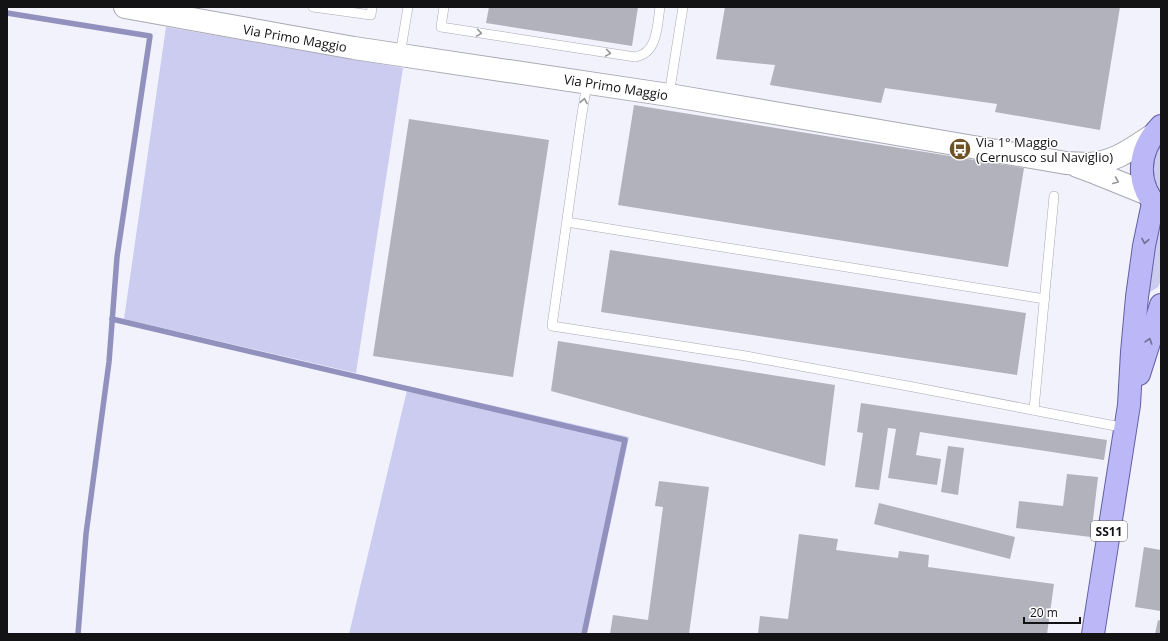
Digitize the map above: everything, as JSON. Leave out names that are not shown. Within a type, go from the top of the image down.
[{"type":"main road","name":"Via Primo Maggio","points":[[125,7],[346,47],[669,95],[1066,163],[1088,164],[1112,159],[1123,154],[1158,128]]},
{"type":"main road","name":"SS11","points":[[1093,634],[1126,428],[1137,298],[1144,246],[1154,203],[1143,182],[1142,165],[1147,144],[1158,128]]},
{"type":"main road","name":"Via Primo Maggio","points":[[1066,163],[1096,173],[1154,203]]},
{"type":"main road","name":"SS11","points":[[1129,405],[1161,305]]},
{"type":"lane","points":[[314,7],[370,15],[372,7]]},
{"type":"lane","points":[[400,55],[408,7]]},
{"type":"lane","points":[[444,7],[441,27],[635,57],[644,53],[652,46],[655,39],[660,7]]},
{"type":"lane","points":[[669,95],[684,7]]},
{"type":"lane","points":[[587,83],[552,326],[746,356],[1126,428]]},
{"type":"lane","points":[[1034,410],[1054,196]]},
{"type":"lane","points":[[567,222],[1045,299]]},
{"type":"shaded area","points":[[166,27],[403,68],[356,373],[124,319]]},
{"type":"shaded area","points":[[1161,143],[1161,195],[1157,189],[1153,169],[1155,156]]},
{"type":"shaded area","points":[[1159,225],[1161,226],[1161,280],[1158,287],[1147,294],[1155,230]]},
{"type":"shaded area","points":[[408,386],[629,437],[587,634],[349,634]]},
{"type":"building","points":[[489,7],[638,7],[632,46],[486,23]]},
{"type":"building","points":[[725,7],[1120,7],[1100,130],[995,112],[997,104],[885,88],[881,103],[770,85],[775,65],[716,59]]},
{"type":"building","points":[[634,105],[1024,168],[1008,267],[618,205]]},
{"type":"building","points":[[409,119],[549,140],[513,377],[373,356]]},
{"type":"building","points":[[610,250],[1026,313],[1017,375],[601,312]]},
{"type":"building","points":[[558,341],[835,385],[825,466],[551,391]]},
{"type":"building","points":[[861,403],[1107,440],[1104,460],[920,432],[916,455],[941,459],[937,485],[888,478],[896,429],[888,428],[879,490],[855,487],[863,433],[857,432]]},
{"type":"building","points":[[948,446],[964,448],[958,495],[941,492]]},
{"type":"building","points":[[1067,474],[1098,477],[1091,537],[1016,528],[1019,501],[1063,506]]},
{"type":"building","points":[[659,481],[709,487],[689,634],[610,634],[613,615],[648,620],[663,507],[655,506]]},
{"type":"building","points":[[879,503],[1015,537],[1010,559],[874,524]]},
{"type":"building","points":[[799,534],[838,539],[836,550],[898,558],[899,551],[929,555],[928,567],[1054,584],[1047,634],[758,634],[760,616],[788,619]]},
{"type":"building","points":[[1144,547],[1161,550],[1161,611],[1135,607]]},
{"type":"building","points":[[1158,620],[1161,621],[1161,634],[1155,634]]},
{"type":"waterway","points":[[7,13],[150,36],[117,257],[109,362],[86,534],[78,634]]},
{"type":"waterway","points":[[112,319],[625,440],[584,634]]},
{"type":"place","name":"Via 1° Maggio (Cernusco sul Naviglio)","points":[[960,149]]}]
